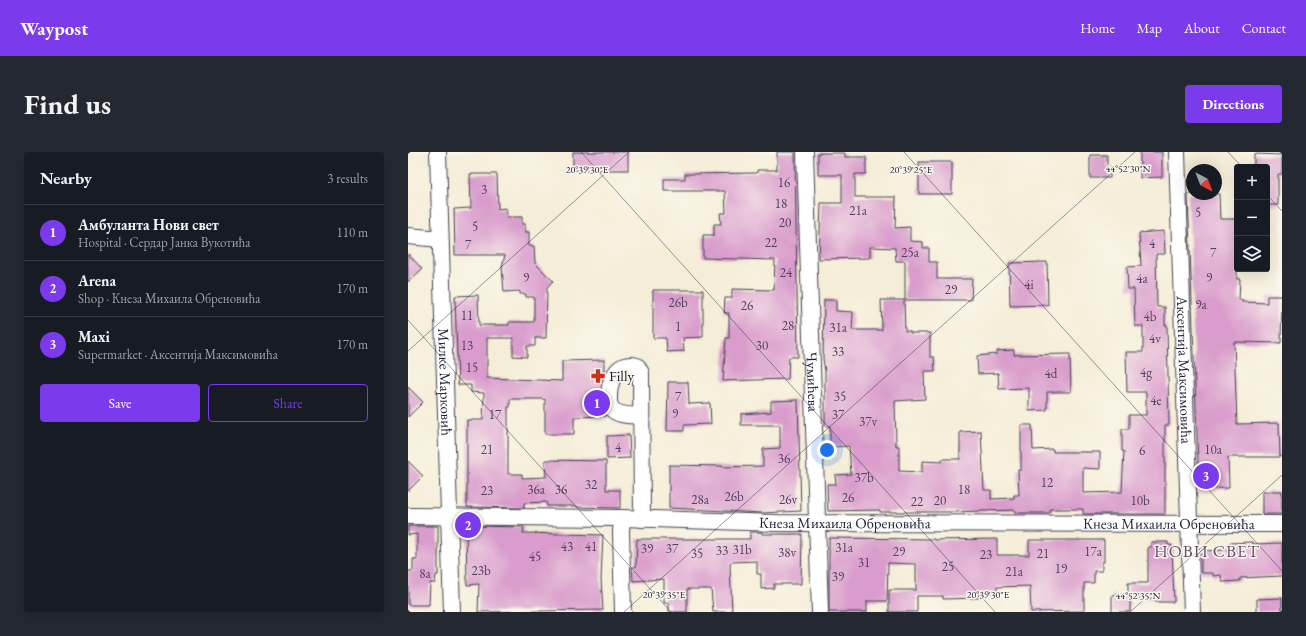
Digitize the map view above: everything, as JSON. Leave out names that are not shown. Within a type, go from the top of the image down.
[{"type":"street","name":"Милке Марковић","points":[[438,152],[452,612]]},
{"type":"street","name":"Чумићева","points":[[805,152],[820,612]]},
{"type":"street","name":"Аксентија Максимовића","points":[[1177,152],[1192,612]]},
{"type":"street","points":[[408,236],[440,239]]},
{"type":"street","points":[[641,416],[642,519]]},
{"type":"street","name":"Кнеза Михаила Обреновића","points":[[408,516],[622,518],[776,523],[1282,524]]},
{"type":"street","points":[[622,518],[623,612]]},
{"type":"building","points":[[573,152],[628,152],[628,170],[573,170]]},
{"type":"building","points":[[777,152],[795,152],[798,357],[789,357],[788,379],[723,381],[726,338],[729,338],[729,313],[724,313],[725,298],[732,298],[732,289],[774,290],[775,260],[703,258],[703,235],[714,235],[714,224],[721,224],[720,213],[726,213],[725,191],[664,191],[664,179],[685,179],[685,174],[757,173],[757,170],[777,170]]},
{"type":"building","points":[[1140,152],[1162,152],[1162,177],[1140,178]]},
{"type":"building","points":[[818,153],[845,153],[845,157],[866,157],[866,174],[855,174],[855,197],[896,197],[895,228],[910,227],[910,241],[923,242],[923,248],[929,248],[929,262],[937,262],[937,279],[972,279],[971,300],[905,300],[905,261],[896,261],[895,248],[870,247],[870,258],[819,259],[821,203],[842,203],[842,175],[818,175]]},
{"type":"building","points":[[1254,154],[1282,155],[1282,174],[1278,174],[1278,205],[1270,205],[1270,164],[1254,164]]},
{"type":"building","points":[[1090,155],[1107,155],[1107,166],[1110,166],[1110,178],[1090,178]]},
{"type":"building","points":[[919,162],[952,162],[952,194],[919,194]]},
{"type":"building","points":[[470,174],[497,174],[498,209],[506,208],[507,217],[522,217],[522,224],[525,224],[525,232],[529,232],[529,246],[534,246],[535,263],[553,281],[547,287],[546,338],[535,338],[535,346],[527,346],[527,357],[513,356],[513,338],[487,338],[487,378],[562,381],[562,361],[604,360],[604,375],[600,399],[605,416],[574,417],[574,434],[545,434],[545,399],[510,399],[510,407],[508,407],[508,474],[522,474],[522,478],[546,477],[545,460],[606,461],[606,490],[620,490],[620,508],[547,506],[546,502],[524,503],[524,508],[467,507],[467,420],[483,420],[484,393],[471,392],[471,385],[458,385],[455,296],[478,295],[479,325],[509,325],[509,322],[534,322],[534,297],[526,297],[526,294],[520,294],[520,291],[504,292],[502,267],[505,255],[455,255],[454,209],[471,208]]},
{"type":"building","points":[[1188,200],[1219,200],[1220,219],[1234,219],[1234,272],[1237,272],[1237,279],[1240,279],[1239,300],[1242,300],[1242,302],[1267,303],[1267,296],[1282,296],[1281,343],[1234,342],[1237,424],[1279,423],[1280,457],[1228,457],[1229,488],[1199,489]]},
{"type":"building","points":[[1164,231],[1165,254],[1156,254],[1157,307],[1165,307],[1165,325],[1167,325],[1169,425],[1165,425],[1165,514],[1083,514],[1083,509],[1050,509],[1050,513],[1015,513],[1015,510],[953,512],[880,512],[880,510],[828,511],[827,484],[836,484],[835,475],[851,474],[849,446],[830,447],[830,426],[825,426],[825,371],[823,359],[824,300],[836,300],[836,311],[853,312],[852,330],[882,330],[881,300],[904,300],[905,331],[910,331],[910,333],[930,333],[930,357],[934,357],[935,371],[924,371],[925,399],[895,401],[896,446],[899,446],[899,471],[922,472],[922,461],[942,462],[942,459],[960,459],[960,432],[981,431],[984,490],[991,490],[991,499],[1014,498],[1014,495],[1019,495],[1018,470],[1021,470],[1021,425],[1032,425],[1033,450],[1053,449],[1053,452],[1100,452],[1100,469],[1083,468],[1083,493],[1122,492],[1124,451],[1122,451],[1122,429],[1129,429],[1129,415],[1146,415],[1146,392],[1127,392],[1126,352],[1143,352],[1143,326],[1135,326],[1134,289],[1128,289],[1127,267],[1141,266],[1139,233]]},
{"type":"building","points":[[408,254],[422,269],[408,282]]},
{"type":"building","points":[[1047,262],[1048,305],[1010,306],[1009,263]]},
{"type":"building","points":[[653,290],[703,290],[703,337],[683,338],[684,351],[667,352],[666,338],[653,338]]},
{"type":"building","points":[[1014,350],[1014,355],[1070,354],[1071,392],[1047,392],[1047,410],[1029,411],[1029,388],[999,389],[998,373],[978,374],[977,356],[997,354],[997,351]]},
{"type":"building","points":[[668,382],[688,382],[689,404],[710,403],[711,424],[684,425],[684,431],[667,431]]},
{"type":"building","points":[[408,387],[423,402],[408,417]]},
{"type":"building","points":[[798,400],[801,511],[762,513],[669,508],[669,465],[722,467],[763,466],[763,449],[780,448],[780,425],[741,425],[741,414],[771,412],[771,401]]},
{"type":"building","points":[[629,435],[630,458],[607,459],[607,436]]},
{"type":"building","points":[[408,461],[423,476],[408,491]]},
{"type":"building","points":[[1282,491],[1282,514],[1262,514],[1262,492]]},
{"type":"building","points":[[408,526],[438,526],[438,575],[436,575],[435,583],[430,583],[429,605],[408,605],[408,571],[413,571],[413,559],[417,559],[417,534],[408,535]]},
{"type":"building","points":[[466,526],[524,527],[523,533],[603,535],[601,579],[603,610],[478,612],[479,584],[467,585]]},
{"type":"building","points":[[750,532],[762,532],[762,534],[802,534],[801,584],[774,584],[774,588],[761,589],[761,574],[757,574],[757,561],[731,562],[732,612],[713,612],[711,589],[687,589],[687,612],[669,612],[669,603],[664,603],[664,579],[633,581],[632,567],[636,567],[637,539],[750,539]]},
{"type":"building","points":[[829,538],[934,540],[997,539],[997,555],[1029,555],[1029,540],[1104,540],[1104,562],[1102,562],[1102,571],[1094,571],[1094,583],[1084,583],[1084,611],[1031,612],[1030,586],[997,587],[997,593],[979,593],[979,598],[943,599],[943,596],[917,596],[917,612],[889,612],[889,590],[916,590],[916,564],[888,563],[887,601],[867,601],[867,612],[829,612]]},
{"type":"building","points":[[1151,542],[1168,542],[1168,545],[1172,545],[1174,602],[1155,602],[1155,599],[1130,599],[1130,612],[1112,612],[1112,595],[1128,594],[1128,583],[1148,583],[1148,547],[1151,547]]},
{"type":"building","points":[[1252,542],[1253,544],[1282,543],[1282,576],[1240,578],[1240,581],[1222,582],[1221,575],[1213,576],[1213,573],[1201,573],[1201,551],[1229,550],[1229,543]]},
{"type":"building","points":[[1282,598],[1282,611],[1257,612],[1257,599]]},
{"type":"place","name":"Filly","points":[[598,376]]},
{"type":"place","name":"Амбуланта Нови свет","points":[[597,403]]},
{"type":"place","name":"Maxi","points":[[1206,476]]},
{"type":"place","name":"Arena","points":[[468,525]]},
{"type":"district","name":"НОВИ СВЕТ","points":[[1207,551]]}]
